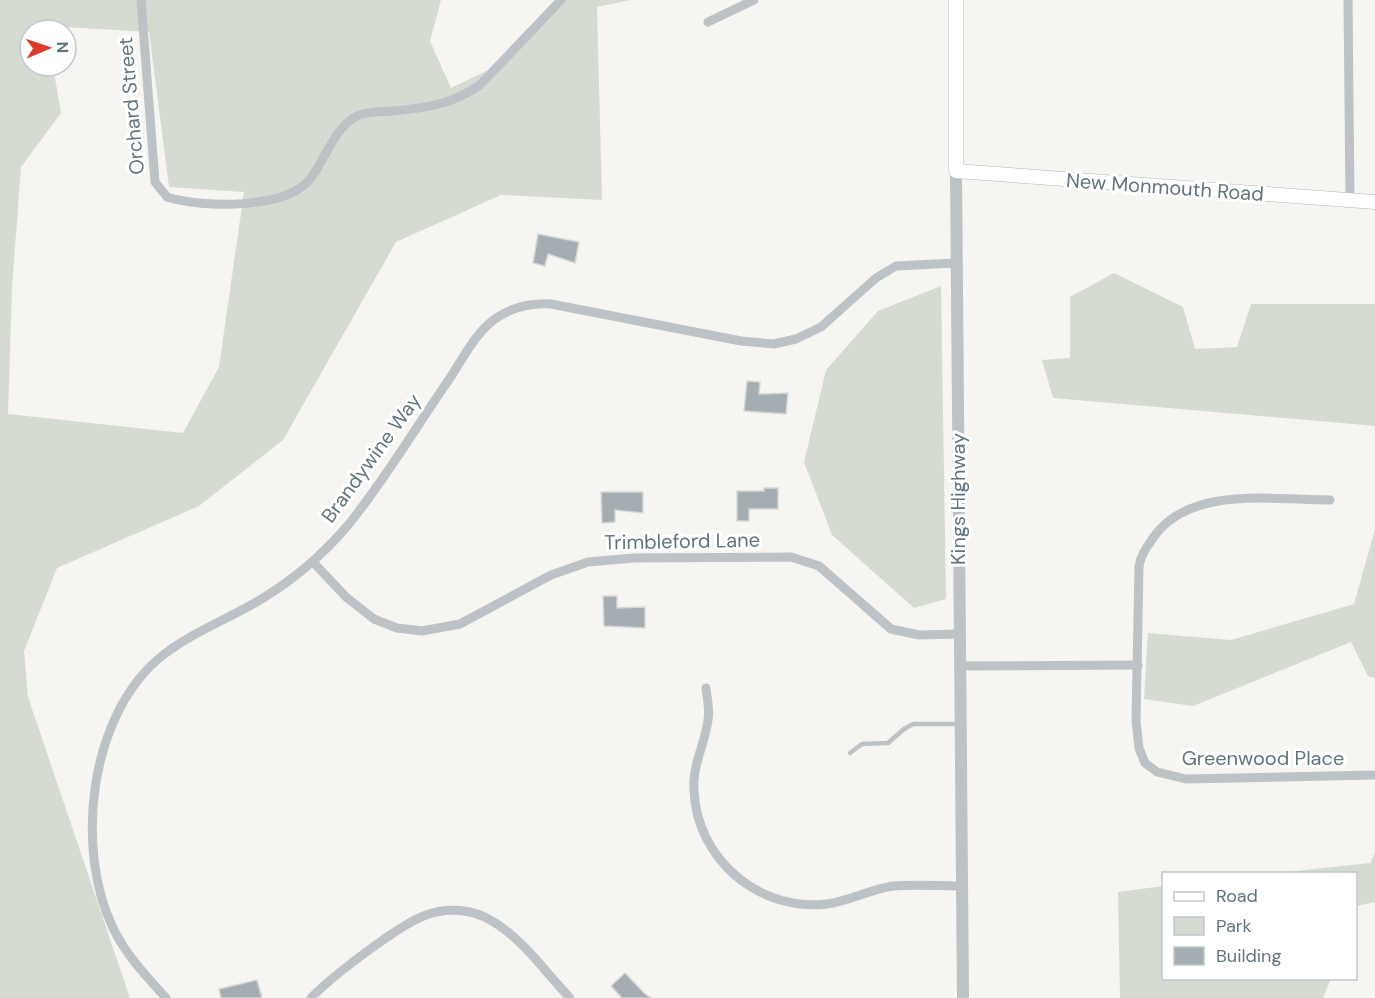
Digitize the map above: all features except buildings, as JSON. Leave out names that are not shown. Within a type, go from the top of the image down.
[{"type":"main road","name":"Kings Highway","points":[[956,0],[956,171]]},
{"type":"main road","name":"New Monmouth Road","points":[[956,171],[1375,202]]},
{"type":"street","name":"Orchard Street","points":[[141,0],[157,187],[167,197],[179,201],[216,203],[272,200],[293,193],[309,180],[339,133],[358,116],[440,105],[467,94],[480,85],[561,0]]},
{"type":"street","points":[[708,22],[754,0]]},
{"type":"street","points":[[1348,0],[1350,200]]},
{"type":"street","name":"Kings Highway","points":[[956,171],[958,634],[963,998]]},
{"type":"street","name":"Brandywine Way","points":[[166,998],[141,972],[120,941],[97,885],[92,846],[93,807],[109,737],[126,701],[141,678],[174,647],[256,602],[313,562],[359,510],[481,332],[506,312],[532,304],[551,304],[741,341],[774,344],[796,339],[821,327],[876,278],[896,266],[955,263]]},
{"type":"street","name":"Greenwood Place","points":[[1330,500],[1212,501],[1186,509],[1165,524],[1139,561],[1136,721],[1139,748],[1145,763],[1157,772],[1186,779],[1375,775]]},
{"type":"street","name":"Trimbleford Lane","points":[[313,562],[346,597],[374,619],[397,628],[422,631],[460,624],[551,575],[588,562],[634,558],[791,557],[819,566],[891,629],[919,635],[958,634]]},
{"type":"street","points":[[960,666],[1138,665]]},
{"type":"street","points":[[706,688],[708,719],[695,768],[695,806],[710,847],[724,866],[747,886],[776,899],[812,905],[836,902],[892,886],[962,886]]},
{"type":"street","points":[[311,998],[335,977],[416,919],[435,912],[453,910],[482,916],[504,929],[570,998]]},
{"type":"lane","points":[[850,753],[862,744],[888,743],[904,729],[914,724],[960,724]]},
{"type":"green space","points":[[0,0],[441,0],[430,41],[451,88],[507,61],[555,0],[630,0],[597,7],[602,200],[501,195],[396,242],[283,440],[199,506],[57,568],[24,651],[28,697],[130,998],[0,998]],"holes":[[[18,18],[78,18],[78,28],[149,32],[169,187],[244,192],[219,367],[183,433],[8,414],[12,288],[21,167],[61,113],[55,78],[18,78]]]},
{"type":"green space","points":[[1114,273],[1183,307],[1195,349],[1237,347],[1251,304],[1375,304],[1375,426],[1053,398],[1042,360],[1070,358],[1070,297]]},
{"type":"green space","points":[[941,286],[946,599],[914,608],[832,535],[804,462],[826,370],[878,311]]},
{"type":"green space","points":[[1375,529],[1375,678],[1368,676],[1351,642],[1193,706],[1144,699],[1148,633],[1231,640],[1354,604]]},
{"type":"green space","points":[[1375,853],[1375,902],[1357,906],[1357,872],[1286,872],[1370,863]]},
{"type":"green space","points":[[1162,886],[1162,980],[1331,980],[1323,998],[1120,998],[1118,892]]}]
